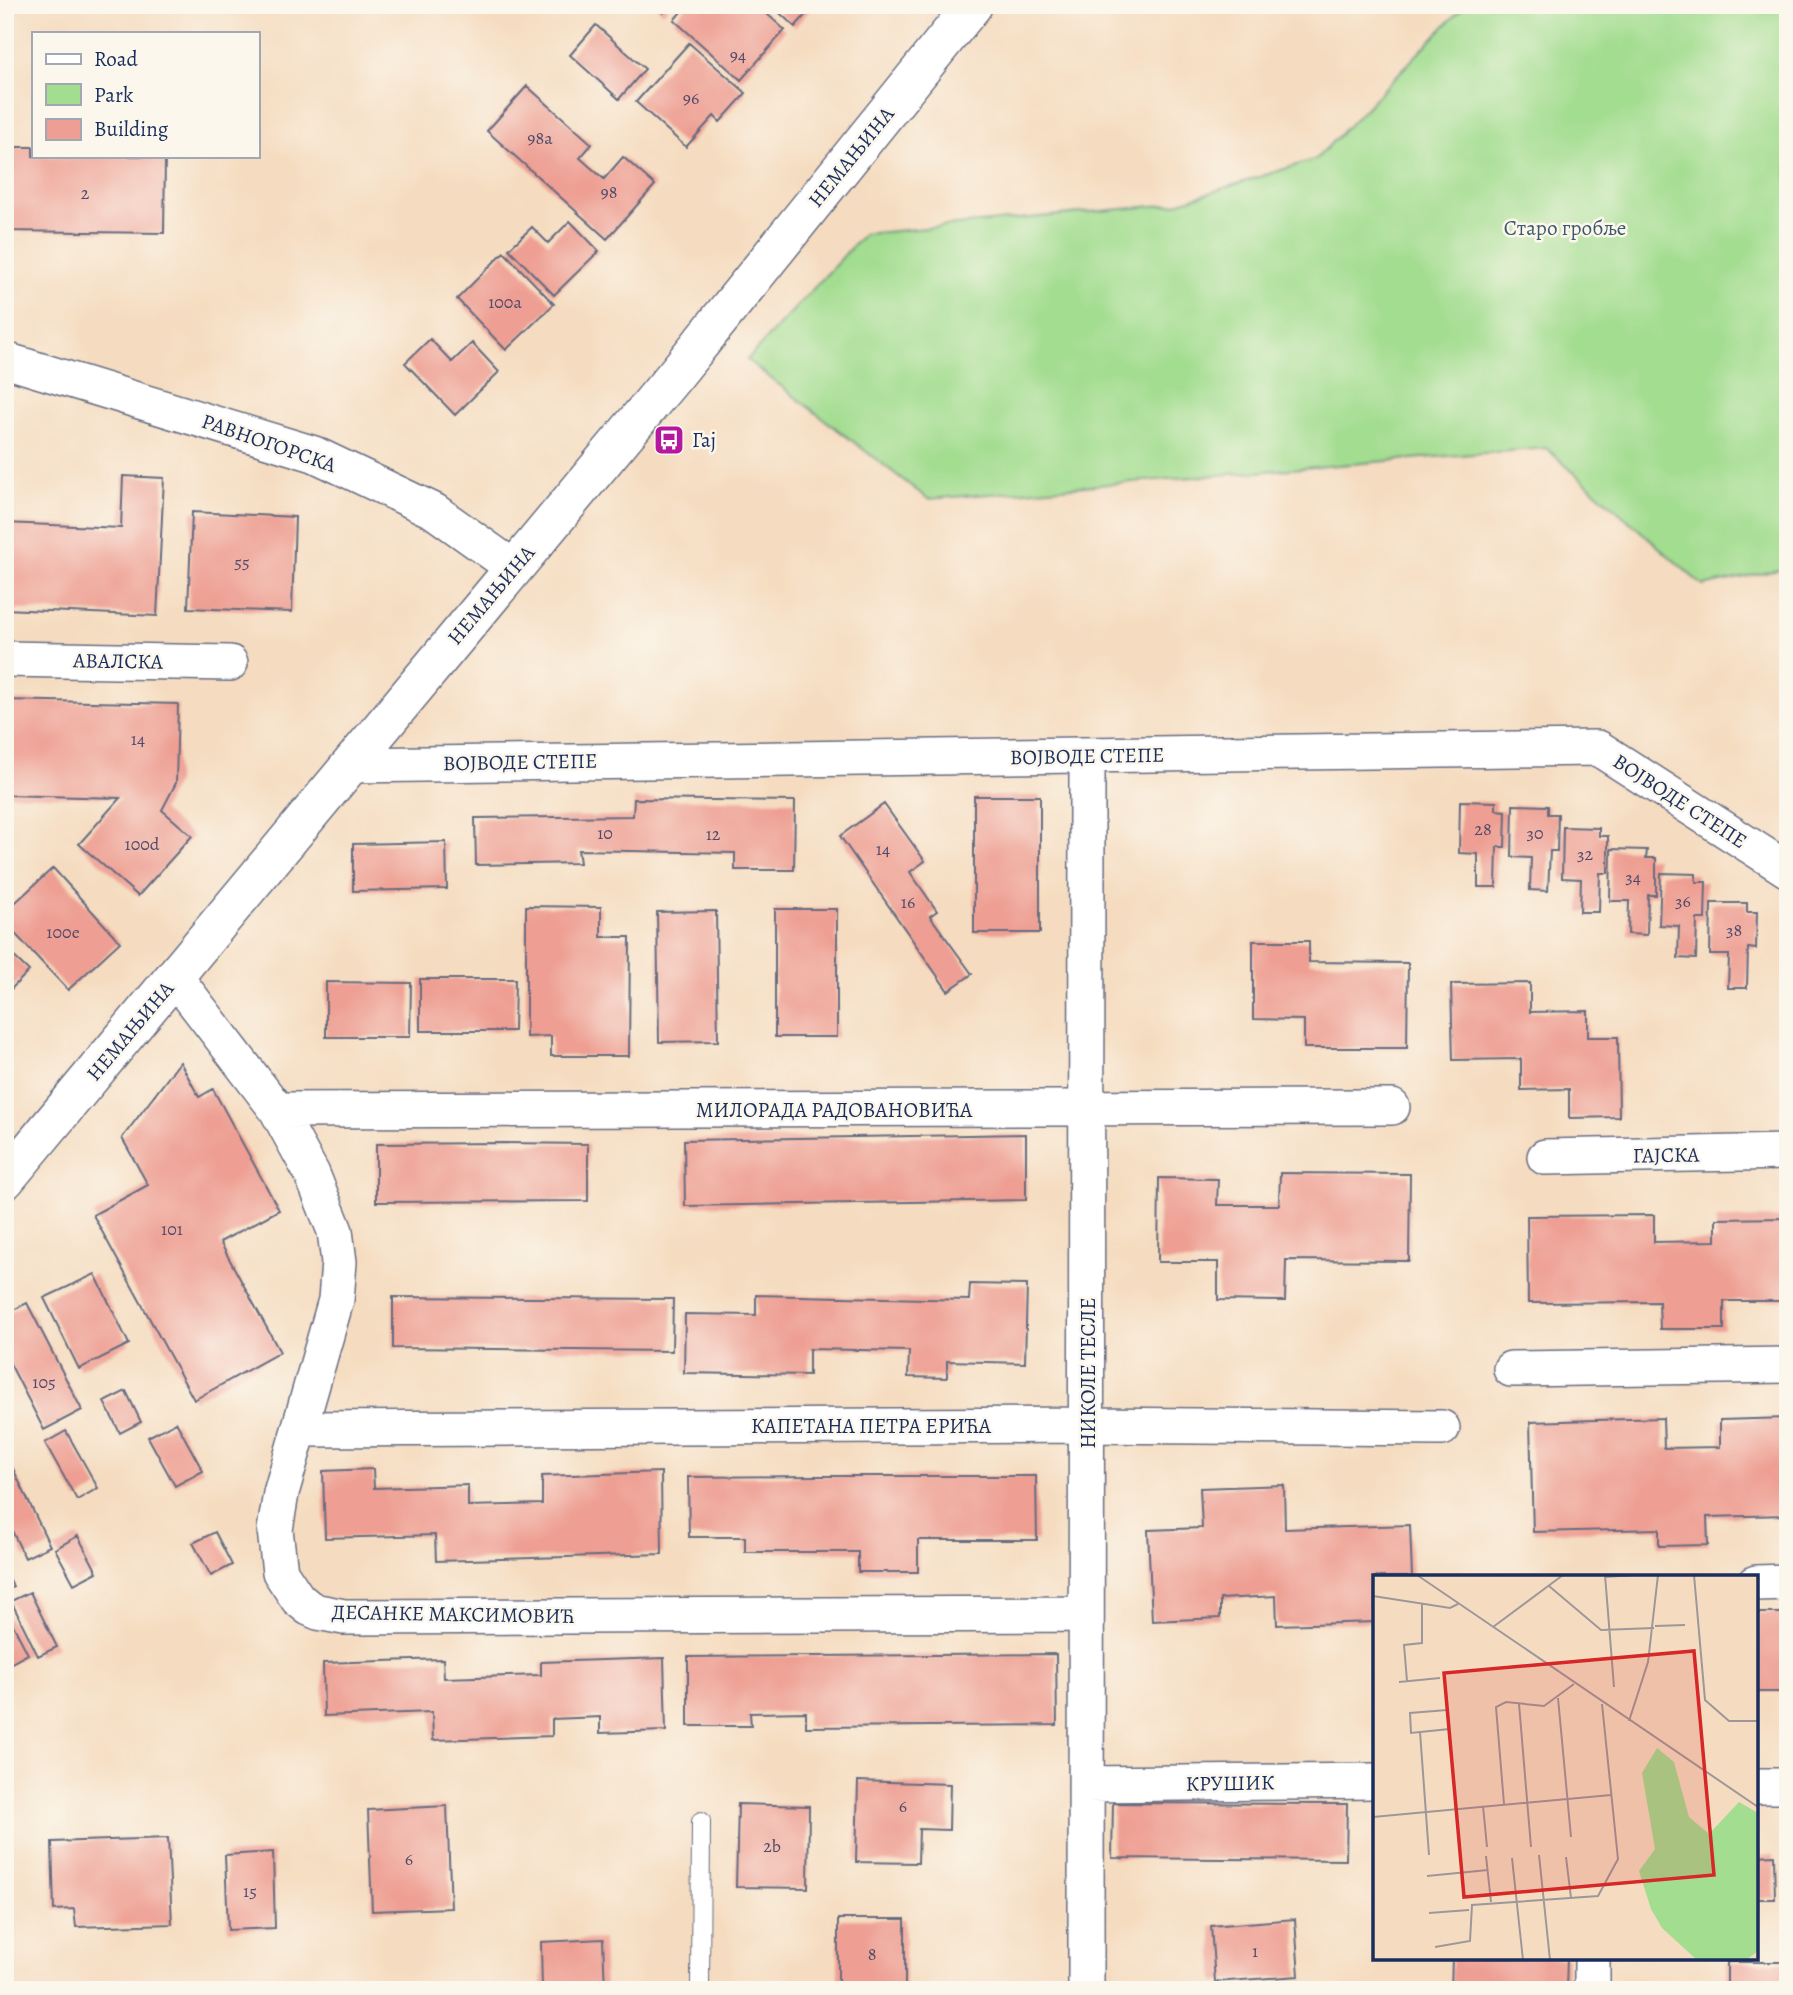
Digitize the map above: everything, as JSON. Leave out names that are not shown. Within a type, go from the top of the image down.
[{"type":"street","name":"НЕМАЊИНА","points":[[5,1180],[711,331],[972,5]]},
{"type":"street","name":"РАВНОГОРСКА","points":[[5,360],[314,454],[434,510],[514,568]]},
{"type":"street","name":"АВАЛСКА","points":[[5,659],[230,663]]},
{"type":"street","name":"ВОЈВОДЕ СТЕПЕ","points":[[350,765],[1598,748],[1788,870]]},
{"type":"street","name":"НИКОЛЕ ТЕСЛЕ","points":[[1086,1990],[1087,756]]},
{"type":"street","name":"ДЕСАНКЕ МАКСИМОВИЋ","points":[[175,977],[277,1110],[312,1174],[335,1231],[340,1262],[336,1300],[281,1493],[275,1530],[280,1572],[298,1599],[309,1608],[344,1617],[1086,1614]]},
{"type":"street","name":"МИЛОРАДА РАДОВАНОВИЋА","points":[[277,1110],[1392,1108]]},
{"type":"street","name":"ГАЈСКА","points":[[1545,1157],[1788,1152]]},
{"type":"street","points":[[1511,1369],[1788,1365]]},
{"type":"street","name":"КАПЕТАНА ПЕТРА ЕРИЋА","points":[[300,1429],[1088,1425],[1442,1428]]},
{"type":"street","points":[[1758,1583],[1788,1582]]},
{"type":"street","name":"КРУШИК","points":[[1086,1784],[1373,1781]]},
{"type":"street","points":[[1758,1786],[1788,1786]]},
{"type":"street","points":[[1592,1960],[1592,1990]]},
{"type":"lane","points":[[700,1990],[701,1821]]},
{"type":"green space","name":"Старо гробље","points":[[1465,5],[1788,5],[1788,568],[1703,586],[1546,448],[928,499],[747,360],[864,234],[1174,204],[1316,159]]},
{"type":"building","points":[[655,5],[670,5],[663,13]]},
{"type":"building","points":[[687,5],[757,5],[785,30],[741,80],[674,20]]},
{"type":"building","points":[[771,5],[814,5],[795,27]]},
{"type":"building","points":[[596,25],[645,69],[619,99],[570,55]]},
{"type":"building","points":[[689,43],[746,93],[720,122],[714,116],[686,147],[636,102]]},
{"type":"building","points":[[527,86],[592,144],[580,158],[604,179],[623,157],[655,185],[607,239],[487,131]]},
{"type":"building","points":[[5,147],[32,147],[32,158],[165,158],[164,233],[5,231]]},
{"type":"building","points":[[570,221],[599,251],[554,295],[509,249],[532,227],[548,243]]},
{"type":"building","points":[[504,252],[554,304],[506,350],[457,299]]},
{"type":"building","points":[[430,339],[452,362],[472,343],[499,372],[455,415],[405,363]]},
{"type":"building","points":[[123,476],[164,478],[157,616],[5,609],[5,523],[121,528]]},
{"type":"building","points":[[192,512],[295,517],[292,612],[188,608]]},
{"type":"building","points":[[5,700],[178,704],[176,783],[162,810],[192,836],[138,896],[79,844],[120,798],[5,795]]},
{"type":"building","points":[[974,796],[1040,796],[1040,933],[974,933]]},
{"type":"building","points":[[634,799],[795,801],[794,870],[735,870],[735,853],[578,850],[580,863],[476,865],[475,818],[633,816]]},
{"type":"building","points":[[1460,801],[1496,802],[1496,810],[1506,811],[1505,847],[1497,847],[1496,887],[1478,887],[1478,854],[1459,853]]},
{"type":"building","points":[[884,804],[925,861],[910,872],[937,911],[930,916],[972,974],[948,991],[840,836]]},
{"type":"building","points":[[1513,805],[1548,806],[1548,814],[1558,814],[1557,851],[1550,851],[1548,891],[1530,890],[1531,858],[1512,857]]},
{"type":"building","points":[[1563,827],[1599,828],[1599,836],[1608,836],[1608,873],[1600,873],[1599,912],[1580,912],[1581,879],[1562,878]]},
{"type":"building","points":[[446,842],[447,889],[353,891],[353,844]]},
{"type":"building","points":[[1611,849],[1647,850],[1646,858],[1656,858],[1656,895],[1648,895],[1647,935],[1628,934],[1629,901],[1610,901]]},
{"type":"building","points":[[53,868],[120,942],[68,990],[5,923],[5,912]]},
{"type":"building","points":[[1661,873],[1696,874],[1696,882],[1706,882],[1705,919],[1697,919],[1696,959],[1678,958],[1679,926],[1659,925]]},
{"type":"building","points":[[1711,903],[1747,903],[1747,912],[1757,912],[1756,949],[1748,948],[1747,988],[1728,988],[1729,955],[1710,955]]},
{"type":"building","points":[[526,906],[601,907],[601,937],[630,937],[629,1056],[551,1056],[551,1036],[526,1037]]},
{"type":"building","points":[[775,909],[837,909],[837,1037],[775,1037]]},
{"type":"building","points":[[716,911],[718,1041],[659,1042],[657,912]]},
{"type":"building","points":[[1253,941],[1309,941],[1309,962],[1408,963],[1407,1048],[1304,1048],[1304,1020],[1253,1019]]},
{"type":"building","points":[[5,948],[29,971],[5,995]]},
{"type":"building","points":[[420,979],[515,979],[514,1031],[420,1031]]},
{"type":"building","points":[[326,982],[411,983],[410,1037],[326,1037]]},
{"type":"building","points":[[1530,983],[1530,1012],[1588,1011],[1588,1037],[1618,1037],[1619,1117],[1569,1118],[1569,1089],[1521,1090],[1521,1059],[1453,1060],[1451,984]]},
{"type":"building","points":[[180,1062],[199,1097],[213,1089],[279,1210],[220,1242],[280,1352],[194,1400],[93,1215],[148,1185],[122,1138]]},
{"type":"building","points":[[1026,1134],[1026,1200],[685,1206],[684,1140]]},
{"type":"building","points":[[376,1144],[588,1144],[588,1201],[376,1202]]},
{"type":"building","points":[[1280,1173],[1410,1174],[1409,1261],[1286,1260],[1285,1301],[1218,1300],[1218,1262],[1158,1262],[1159,1178],[1218,1179],[1217,1205],[1279,1205]]},
{"type":"building","points":[[1654,1215],[1654,1242],[1716,1241],[1716,1219],[1788,1218],[1788,1301],[1724,1301],[1724,1329],[1660,1329],[1659,1302],[1528,1303],[1527,1216]]},
{"type":"building","points":[[95,1274],[129,1344],[79,1369],[44,1298]]},
{"type":"building","points":[[970,1284],[1027,1285],[1025,1363],[947,1361],[947,1378],[908,1377],[909,1351],[809,1349],[809,1375],[684,1373],[685,1314],[756,1315],[756,1295],[969,1300]]},
{"type":"building","points":[[393,1297],[673,1299],[672,1351],[393,1348]]},
{"type":"building","points":[[27,1303],[82,1410],[44,1430],[5,1354],[5,1314]]},
{"type":"building","points":[[126,1391],[141,1422],[120,1433],[104,1402]]},
{"type":"building","points":[[1663,1418],[1664,1448],[1720,1447],[1720,1420],[1788,1418],[1788,1515],[1707,1517],[1708,1545],[1659,1546],[1659,1529],[1533,1532],[1530,1422]]},
{"type":"building","points":[[176,1422],[203,1471],[175,1486],[148,1437]]},
{"type":"building","points":[[66,1431],[98,1488],[77,1500],[45,1443]]},
{"type":"building","points":[[5,1452],[50,1546],[25,1558],[5,1516]]},
{"type":"building","points":[[373,1469],[374,1488],[468,1485],[468,1506],[542,1504],[542,1476],[661,1472],[662,1554],[436,1561],[435,1535],[325,1538],[323,1471]]},
{"type":"building","points":[[1036,1476],[1037,1540],[918,1540],[918,1572],[858,1572],[858,1552],[745,1552],[745,1537],[689,1537],[688,1477]]},
{"type":"building","points":[[1284,1485],[1285,1529],[1410,1525],[1412,1575],[1373,1575],[1373,1622],[1277,1625],[1276,1596],[1220,1599],[1220,1618],[1152,1621],[1148,1530],[1202,1528],[1200,1488]]},
{"type":"building","points":[[215,1532],[232,1565],[211,1576],[193,1543]]},
{"type":"building","points":[[78,1536],[97,1572],[74,1584],[55,1549]]},
{"type":"building","points":[[5,1570],[13,1587],[5,1591]]},
{"type":"building","points":[[30,1592],[57,1647],[38,1656],[11,1601]]},
{"type":"building","points":[[1758,1613],[1788,1613],[1788,1692],[1758,1692]]},
{"type":"building","points":[[9,1617],[28,1654],[8,1665],[5,1661],[5,1619]]},
{"type":"building","points":[[1056,1654],[1057,1725],[806,1727],[806,1712],[750,1713],[751,1726],[688,1726],[688,1657]]},
{"type":"building","points":[[664,1658],[666,1731],[600,1733],[600,1717],[552,1719],[552,1736],[433,1740],[432,1712],[324,1716],[323,1663],[443,1659],[444,1678],[541,1675],[541,1662]]},
{"type":"building","points":[[858,1781],[950,1784],[949,1830],[919,1829],[918,1863],[856,1862]]},
{"type":"building","points":[[1113,1803],[1347,1804],[1346,1860],[1112,1858]]},
{"type":"building","points":[[738,1804],[809,1806],[808,1888],[736,1887]]},
{"type":"building","points":[[447,1806],[451,1908],[372,1911],[368,1810]]},
{"type":"building","points":[[168,1838],[172,1924],[76,1927],[74,1909],[54,1910],[52,1842]]},
{"type":"building","points":[[273,1852],[275,1928],[228,1930],[225,1855]]},
{"type":"building","points":[[1774,1855],[1775,1899],[1758,1899],[1758,1856]]},
{"type":"building","points":[[838,1919],[905,1919],[905,1990],[838,1990]]},
{"type":"building","points":[[1295,1919],[1299,1976],[1215,1982],[1211,1926]]},
{"type":"building","points":[[603,1939],[605,1990],[542,1990],[541,1942]]},
{"type":"building","points":[[1452,1960],[1567,1960],[1566,1990],[1451,1990]]},
{"type":"building","points":[[1727,1962],[1788,1962],[1788,1990],[1727,1990]]},
{"type":"place","name":"Гај","points":[[669,440]]}]
